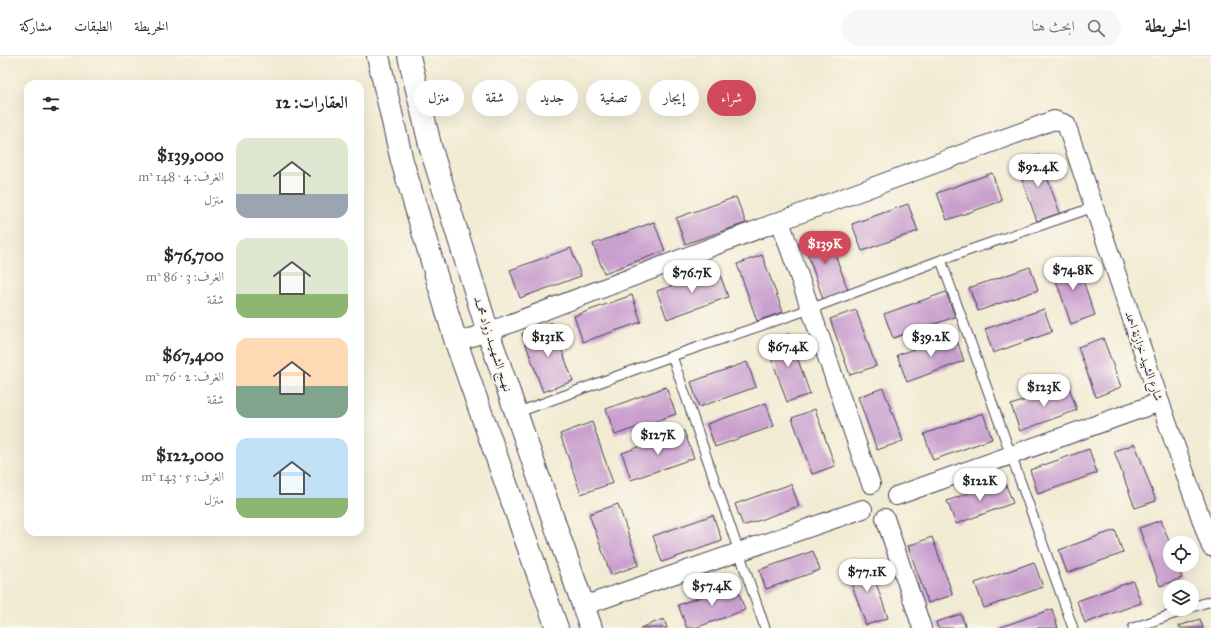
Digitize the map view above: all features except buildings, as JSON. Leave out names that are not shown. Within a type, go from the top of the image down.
[{"type":"main road","points":[[378,56],[402,161],[456,342],[557,628]]},
{"type":"main road","name":"نـهــج الشـهـيــد زواد محمــد","points":[[409,56],[431,149],[488,332],[591,628]]},
{"type":"street","name":"شارع الشهيد خزازنة احمد","points":[[780,221],[1054,120],[1061,121],[1066,124],[1160,402],[1211,547]]},
{"type":"street","points":[[456,342],[488,332],[780,221],[872,484]]},
{"type":"street","points":[[896,496],[1160,402]]},
{"type":"street","points":[[872,484],[886,484],[896,496],[895,509],[885,518],[872,518],[863,510],[861,500],[864,490],[872,484]]},
{"type":"street","points":[[583,606],[863,510]]},
{"type":"street","points":[[885,518],[922,628]]},
{"type":"lane","points":[[516,413],[672,356],[810,309],[941,260],[1094,207]]},
{"type":"lane","points":[[941,260],[1073,628]]},
{"type":"lane","points":[[672,356],[765,628]]},
{"type":"lane","points":[[1199,605],[1211,601]]},
{"type":"lane","points":[[1133,628],[1168,616]]}]
